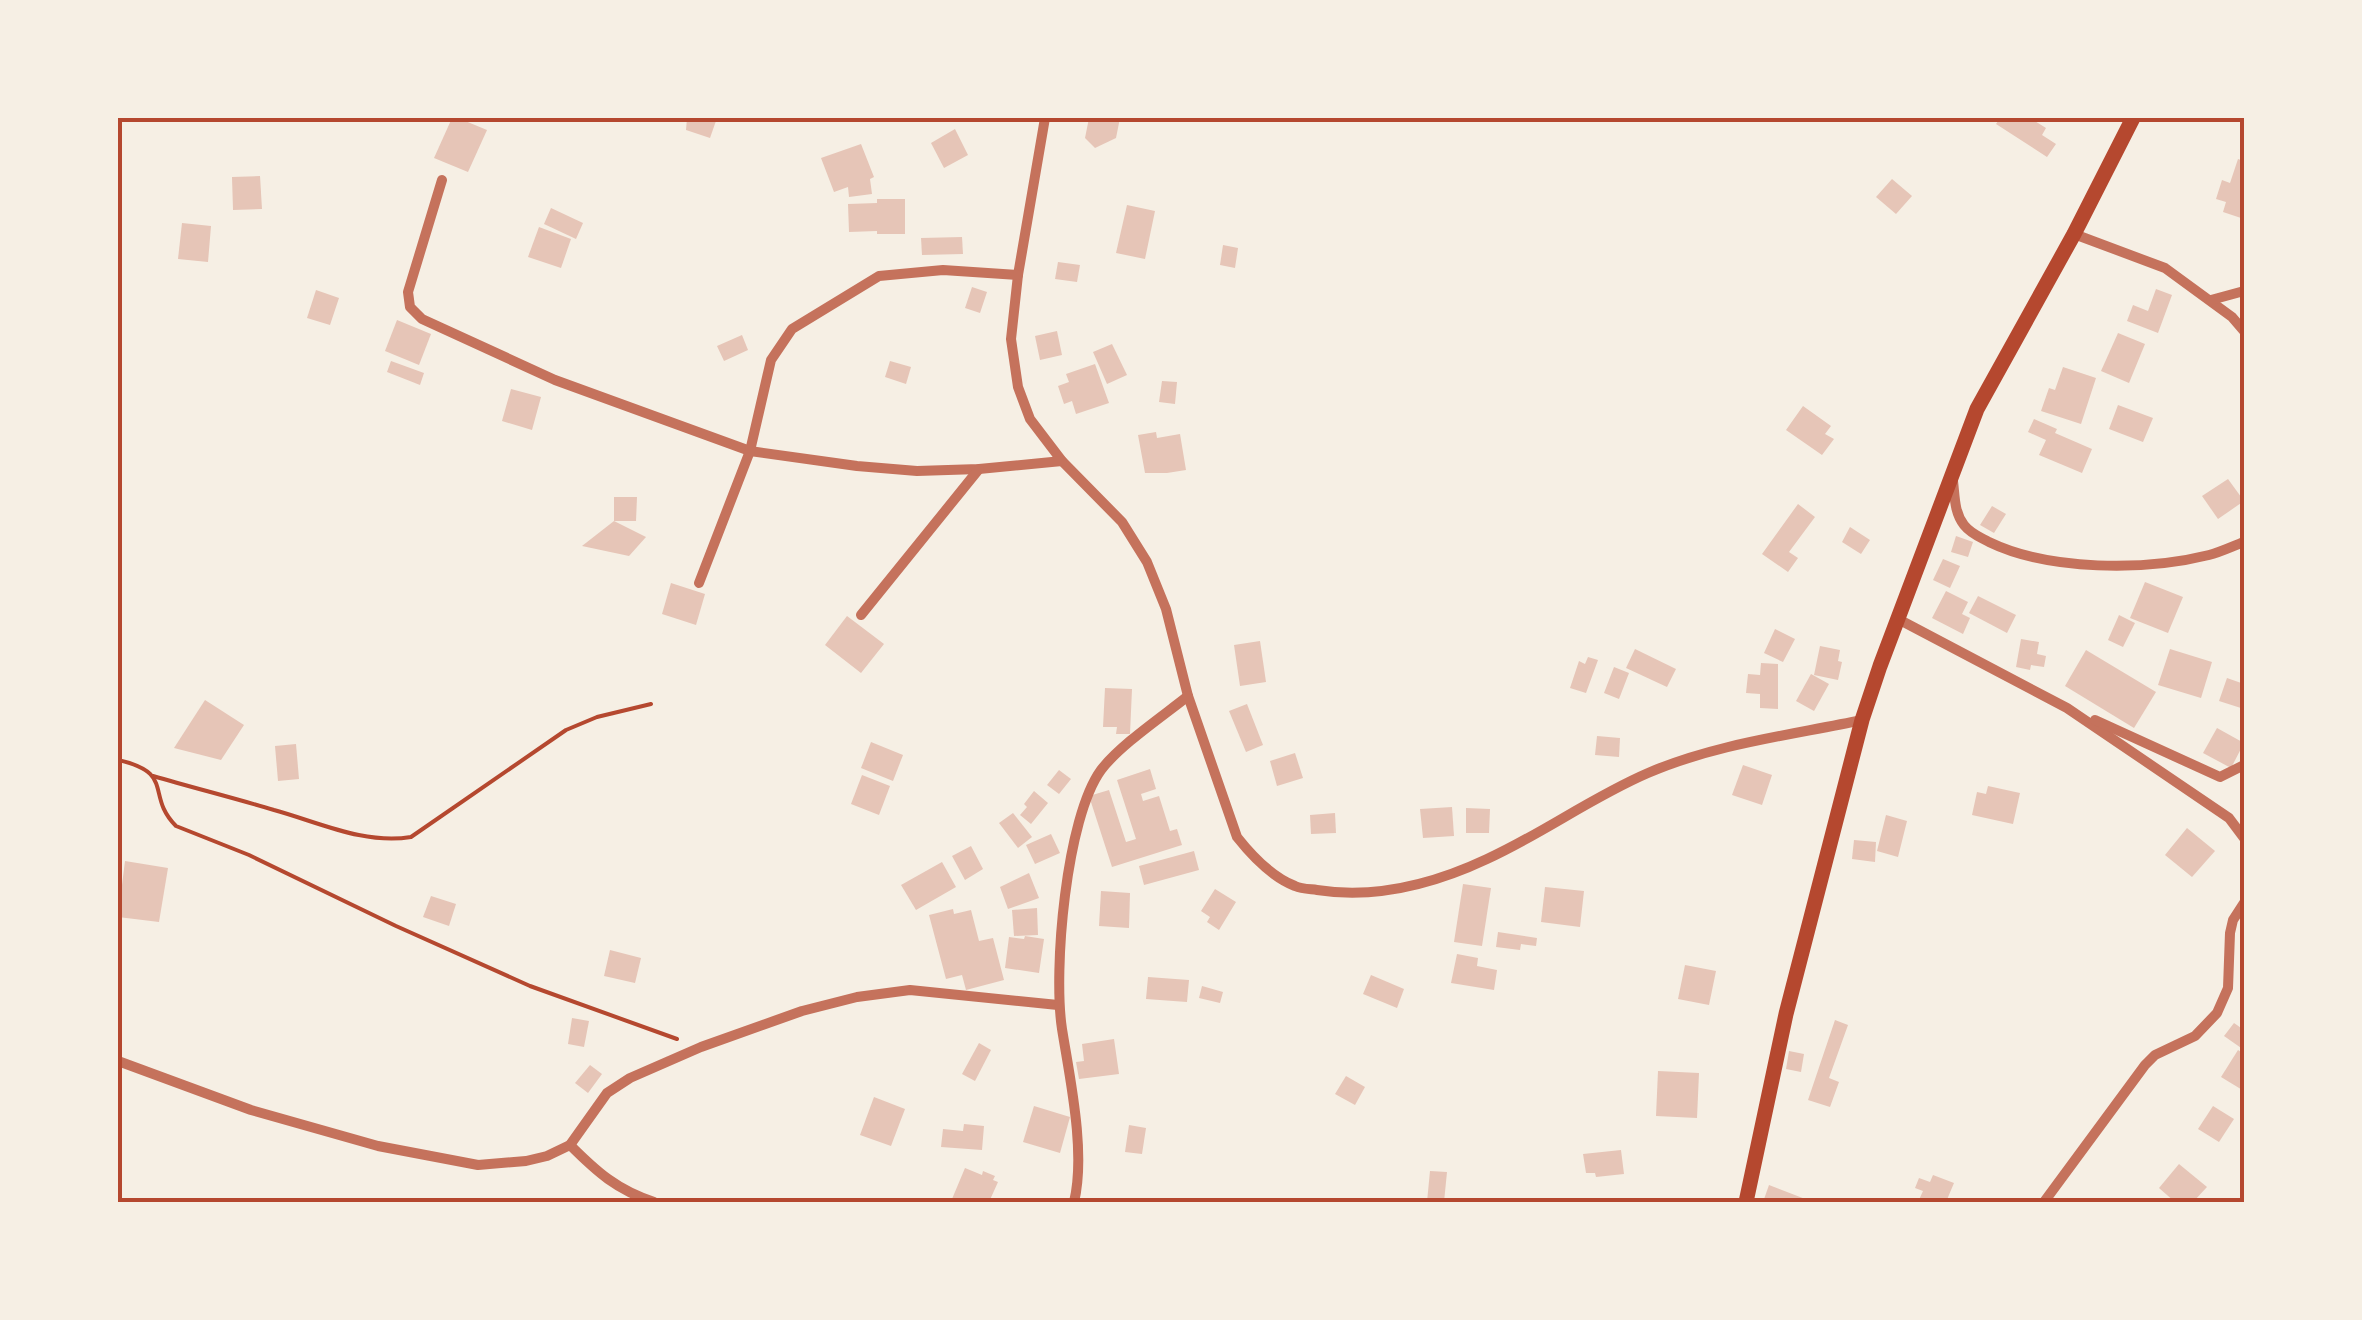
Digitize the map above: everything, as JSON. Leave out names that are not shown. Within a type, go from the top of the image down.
[{"type":"main road","points":[[1746,1202],[1786,1014],[1862,720],[1898,619],[1977,409],[2133,118]]},
{"type":"street","points":[[1045,118],[1010,338],[1018,386],[1030,419],[1062,460],[1122,522],[1147,562],[1166,609],[1188,696],[1238,838],[1275,874],[1296,887],[1344,894],[1394,890],[1442,878],[1488,859],[1646,774],[1717,750],[1862,720]]},
{"type":"street","points":[[442,180],[408,292],[410,307],[422,318],[554,380],[750,451],[918,470],[979,469],[1062,460]]},
{"type":"street","points":[[2074,234],[2165,268],[2232,316],[2244,331]]},
{"type":"street","points":[[699,582],[750,451],[770,360],[792,328],[879,276],[943,270],[1018,275]]},
{"type":"street","points":[[2211,300],[2244,291]]},
{"type":"street","points":[[861,615],[979,469]]},
{"type":"street","points":[[1952,475],[1956,512],[1972,533],[2004,550],[2038,558],[2083,564],[2142,564],[2211,555],[2244,542]]},
{"type":"street","points":[[1898,619],[2066,708],[2220,777],[2244,765]]},
{"type":"street","points":[[1074,1202],[1078,1154],[1058,1005],[1060,948],[1070,872],[1088,792],[1103,767],[1188,696]]},
{"type":"street","points":[[2066,708],[2229,818],[2244,838]]},
{"type":"street","points":[[2044,1202],[2145,1065],[2196,1036],[2218,1013],[2228,988],[2233,920],[2244,904]]},
{"type":"street","points":[[118,1061],[250,1110],[378,1146],[478,1165],[526,1161],[570,1146],[608,1094],[630,1078],[700,1047],[802,1010],[910,990],[1058,1005]]},
{"type":"street","points":[[570,1146],[600,1176],[654,1202]]},
{"type":"path","points":[[118,760],[136,764],[154,776],[376,839],[395,840],[411,836],[566,730],[597,717],[650,704]]},
{"type":"path","points":[[154,776],[168,818],[176,826],[249,855],[530,986],[700,1047]]},
{"type":"building","points":[[452,118],[487,130],[468,172],[434,158]]},
{"type":"building","points":[[687,118],[717,118],[710,138],[686,130]]},
{"type":"building","points":[[1089,118],[1120,118],[1116,138],[1095,148],[1085,138]]},
{"type":"building","points":[[2000,118],[2030,118],[2046,128],[2042,135],[2056,144],[2047,157],[1996,124]]},
{"type":"building","points":[[955,129],[968,155],[944,168],[931,143]]},
{"type":"building","points":[[861,144],[874,177],[870,179],[872,194],[849,197],[848,187],[834,192],[821,158]]},
{"type":"building","points":[[2238,159],[2244,161],[2244,219],[2223,212],[2226,202],[2216,199],[2222,180],[2230,183]]},
{"type":"building","points":[[260,176],[262,209],[233,210],[232,177]]},
{"type":"building","points":[[1892,179],[1912,196],[1896,214],[1876,197]]},
{"type":"building","points":[[877,199],[905,199],[905,234],[849,232],[848,204],[877,203]]},
{"type":"building","points":[[1127,205],[1155,211],[1145,259],[1116,253]]},
{"type":"building","points":[[551,208],[583,223],[576,239],[544,224]]},
{"type":"building","points":[[182,223],[211,226],[208,262],[178,259]]},
{"type":"building","points":[[539,227],[571,239],[561,268],[528,257]]},
{"type":"building","points":[[962,237],[963,254],[922,255],[921,238]]},
{"type":"building","points":[[1223,245],[1238,248],[1235,268],[1220,265]]},
{"type":"building","points":[[1058,262],[1080,265],[1077,282],[1055,279]]},
{"type":"building","points":[[972,287],[987,292],[980,313],[965,308]]},
{"type":"building","points":[[2156,289],[2172,295],[2158,333],[2127,321],[2133,305],[2148,311]]},
{"type":"building","points":[[316,290],[339,298],[330,325],[307,318]]},
{"type":"building","points":[[397,320],[431,334],[419,365],[385,351]]},
{"type":"building","points":[[1057,331],[1062,355],[1040,360],[1035,336]]},
{"type":"building","points":[[2118,333],[2145,344],[2129,383],[2101,371]]},
{"type":"building","points":[[742,335],[748,350],[724,361],[717,346]]},
{"type":"building","points":[[1112,344],[1127,375],[1107,384],[1093,352]]},
{"type":"building","points":[[391,361],[424,373],[420,385],[387,372]]},
{"type":"building","points":[[890,361],[911,367],[906,384],[885,377]]},
{"type":"building","points":[[1095,364],[1109,403],[1076,414],[1072,401],[1064,404],[1058,386],[1069,382],[1066,374]]},
{"type":"building","points":[[2063,367],[2096,378],[2081,424],[2041,411],[2049,388],[2055,390]]},
{"type":"building","points":[[1162,381],[1177,382],[1175,404],[1159,402]]},
{"type":"building","points":[[511,389],[541,397],[532,430],[502,421]]},
{"type":"building","points":[[2118,405],[2153,418],[2143,442],[2109,429]]},
{"type":"building","points":[[1803,406],[1831,426],[1825,434],[1834,439],[1822,455],[1786,430]]},
{"type":"building","points":[[2034,419],[2092,449],[2082,473],[2039,455],[2046,440],[2028,432]]},
{"type":"building","points":[[1156,432],[1157,438],[1180,434],[1186,470],[1145,473],[1138,435]]},
{"type":"building","points":[[2228,479],[2244,501],[2218,519],[2202,496]]},
{"type":"building","points":[[614,497],[637,497],[636,521],[614,521]]},
{"type":"building","points":[[1798,504],[1815,517],[1789,552],[1798,558],[1788,572],[1762,554]]},
{"type":"building","points":[[1992,506],[2006,514],[1994,533],[1980,525]]},
{"type":"building","points":[[614,521],[646,537],[629,556],[582,546]]},
{"type":"building","points":[[1850,527],[1870,540],[1861,554],[1842,542]]},
{"type":"building","points":[[1956,536],[1973,542],[1968,557],[1951,552]]},
{"type":"building","points":[[1943,559],[1960,566],[1950,588],[1933,580]]},
{"type":"building","points":[[2145,582],[2183,597],[2168,633],[2130,618]]},
{"type":"building","points":[[671,583],[705,594],[696,625],[662,614]]},
{"type":"building","points":[[1946,591],[1968,602],[1962,614],[1970,618],[1963,634],[1932,618]]},
{"type":"building","points":[[1978,596],[2016,615],[2007,633],[1969,613]]},
{"type":"building","points":[[2119,615],[2135,623],[2123,647],[2108,640]]},
{"type":"building","points":[[847,616],[884,644],[861,673],[825,645]]},
{"type":"building","points":[[1775,629],[1795,639],[1783,662],[1764,653]]},
{"type":"building","points":[[2021,639],[2039,642],[2037,654],[2046,656],[2044,667],[2016,667]]},
{"type":"building","points":[[1260,641],[1266,682],[1240,686],[1234,645]]},
{"type":"building","points":[[1820,646],[1840,650],[1838,680],[1814,675]]},
{"type":"building","points":[[1635,649],[1676,669],[1667,687],[1626,668]]},
{"type":"building","points":[[2170,649],[2212,662],[2201,698],[2158,685]]},
{"type":"building","points":[[2086,650],[2156,692],[2134,728],[2065,686]]},
{"type":"building","points":[[1588,657],[1598,660],[1586,693],[1570,688],[1579,661],[1585,664]]},
{"type":"building","points":[[1761,663],[1778,664],[1778,709],[1760,708],[1760,694],[1746,693],[1748,674],[1760,675]]},
{"type":"building","points":[[1614,667],[1629,673],[1619,699],[1604,693]]},
{"type":"building","points":[[1811,674],[1829,684],[1814,711],[1796,701]]},
{"type":"building","points":[[2227,678],[2244,684],[2244,709],[2219,701]]},
{"type":"building","points":[[1105,688],[1132,689],[1130,734],[1116,734],[1117,727],[1103,727]]},
{"type":"building","points":[[205,700],[244,725],[221,760],[174,748]]},
{"type":"building","points":[[1247,704],[1263,745],[1246,752],[1229,711]]},
{"type":"building","points":[[2217,728],[2244,743],[2231,768],[2203,753]]},
{"type":"building","points":[[1597,736],[1620,738],[1619,757],[1595,755]]},
{"type":"building","points":[[871,742],[903,755],[893,781],[861,768]]},
{"type":"building","points":[[296,744],[299,779],[278,781],[275,746]]},
{"type":"building","points":[[1295,753],[1303,778],[1277,786],[1270,761]]},
{"type":"building","points":[[1743,765],[1772,775],[1762,805],[1732,795]]},
{"type":"building","points":[[1150,769],[1156,789],[1141,794],[1143,801],[1159,796],[1170,831],[1177,829],[1182,845],[1112,867],[1089,796],[1109,790],[1126,842],[1136,839],[1117,780]]},
{"type":"building","points":[[1059,770],[1071,779],[1059,794],[1047,785]]},
{"type":"building","points":[[862,775],[890,786],[879,815],[851,804]]},
{"type":"building","points":[[1988,786],[2020,793],[2013,824],[1972,815],[1977,792],[1986,794]]},
{"type":"building","points":[[1034,791],[1048,803],[1031,824],[1020,815]]},
{"type":"building","points":[[1452,807],[1454,836],[1423,838],[1420,809]]},
{"type":"building","points":[[1466,808],[1490,809],[1489,833],[1466,833]]},
{"type":"building","points":[[1013,813],[1032,837],[1018,848],[999,823]]},
{"type":"building","points":[[1335,813],[1336,833],[1311,834],[1310,815]]},
{"type":"building","points":[[1886,815],[1907,821],[1898,857],[1877,851]]},
{"type":"building","points":[[2187,828],[2215,851],[2192,877],[2165,855]]},
{"type":"building","points":[[1051,834],[1060,853],[1035,864],[1026,845]]},
{"type":"building","points":[[1854,840],[1876,842],[1875,862],[1852,859]]},
{"type":"building","points":[[971,846],[983,869],[965,880],[952,856]]},
{"type":"building","points":[[1194,851],[1199,870],[1144,885],[1139,866]]},
{"type":"building","points":[[125,861],[168,868],[159,922],[118,917]]},
{"type":"building","points":[[942,862],[956,887],[916,910],[901,885]]},
{"type":"building","points":[[1029,873],[1039,898],[1008,909],[1000,887]]},
{"type":"building","points":[[1463,884],[1491,888],[1482,946],[1454,942]]},
{"type":"building","points":[[1545,887],[1584,891],[1580,927],[1541,922]]},
{"type":"building","points":[[1215,889],[1236,902],[1219,930],[1207,922],[1210,917],[1201,911]]},
{"type":"building","points":[[1101,891],[1130,893],[1129,928],[1099,926]]},
{"type":"building","points":[[431,896],[456,904],[449,926],[423,917]]},
{"type":"building","points":[[1037,908],[1038,935],[1014,936],[1012,910]]},
{"type":"building","points":[[953,909],[954,914],[971,910],[979,941],[993,938],[1004,980],[966,990],[962,975],[946,979],[929,915]]},
{"type":"building","points":[[1498,932],[1537,938],[1536,946],[1521,944],[1520,950],[1496,947]]},
{"type":"building","points":[[1009,937],[1044,939],[1039,973],[1005,968]]},
{"type":"building","points":[[610,950],[641,958],[635,983],[604,976]]},
{"type":"building","points":[[1457,954],[1478,958],[1477,966],[1497,970],[1494,990],[1451,983]]},
{"type":"building","points":[[1685,965],[1716,971],[1709,1005],[1678,999]]},
{"type":"building","points":[[1371,975],[1404,989],[1397,1008],[1363,994]]},
{"type":"building","points":[[1148,977],[1189,980],[1187,1002],[1146,999]]},
{"type":"building","points":[[1202,986],[1223,992],[1220,1003],[1199,998]]},
{"type":"building","points":[[572,1018],[589,1021],[584,1047],[568,1044]]},
{"type":"building","points":[[1835,1020],[1848,1025],[1829,1078],[1839,1082],[1830,1107],[1808,1100]]},
{"type":"building","points":[[2234,1023],[2244,1030],[2244,1050],[2224,1036]]},
{"type":"building","points":[[1114,1039],[1119,1074],[1079,1079],[1076,1062],[1084,1061],[1082,1044]]},
{"type":"building","points":[[979,1043],[991,1050],[975,1081],[962,1074]]},
{"type":"building","points":[[2238,1050],[2244,1054],[2244,1091],[2221,1077]]},
{"type":"building","points":[[1789,1051],[1804,1054],[1801,1072],[1786,1069]]},
{"type":"building","points":[[590,1065],[602,1074],[588,1093],[575,1083]]},
{"type":"building","points":[[1658,1071],[1699,1073],[1697,1118],[1656,1116]]},
{"type":"building","points":[[1346,1076],[1365,1087],[1355,1105],[1335,1094]]},
{"type":"building","points":[[874,1097],[905,1109],[891,1146],[860,1135]]},
{"type":"building","points":[[1034,1106],[1070,1117],[1060,1153],[1023,1142]]},
{"type":"building","points":[[2213,1106],[2234,1119],[2219,1142],[2198,1129]]},
{"type":"building","points":[[964,1124],[984,1126],[982,1150],[941,1147],[943,1129],[963,1131]]},
{"type":"building","points":[[1129,1125],[1146,1128],[1142,1154],[1125,1152]]},
{"type":"building","points":[[1621,1150],[1624,1174],[1596,1177],[1595,1173],[1586,1173],[1583,1154]]},
{"type":"building","points":[[2179,1164],[2207,1187],[2193,1202],[2175,1202],[2159,1188]]},
{"type":"building","points":[[965,1168],[995,1176],[993,1180],[998,1182],[989,1202],[952,1199]]},
{"type":"building","points":[[1430,1171],[1447,1172],[1444,1202],[1427,1202]]},
{"type":"building","points":[[1933,1175],[1954,1183],[1946,1202],[1918,1202],[1923,1191],[1915,1188],[1919,1178],[1930,1182]]},
{"type":"building","points":[[1769,1185],[1813,1202],[1763,1202]]}]
